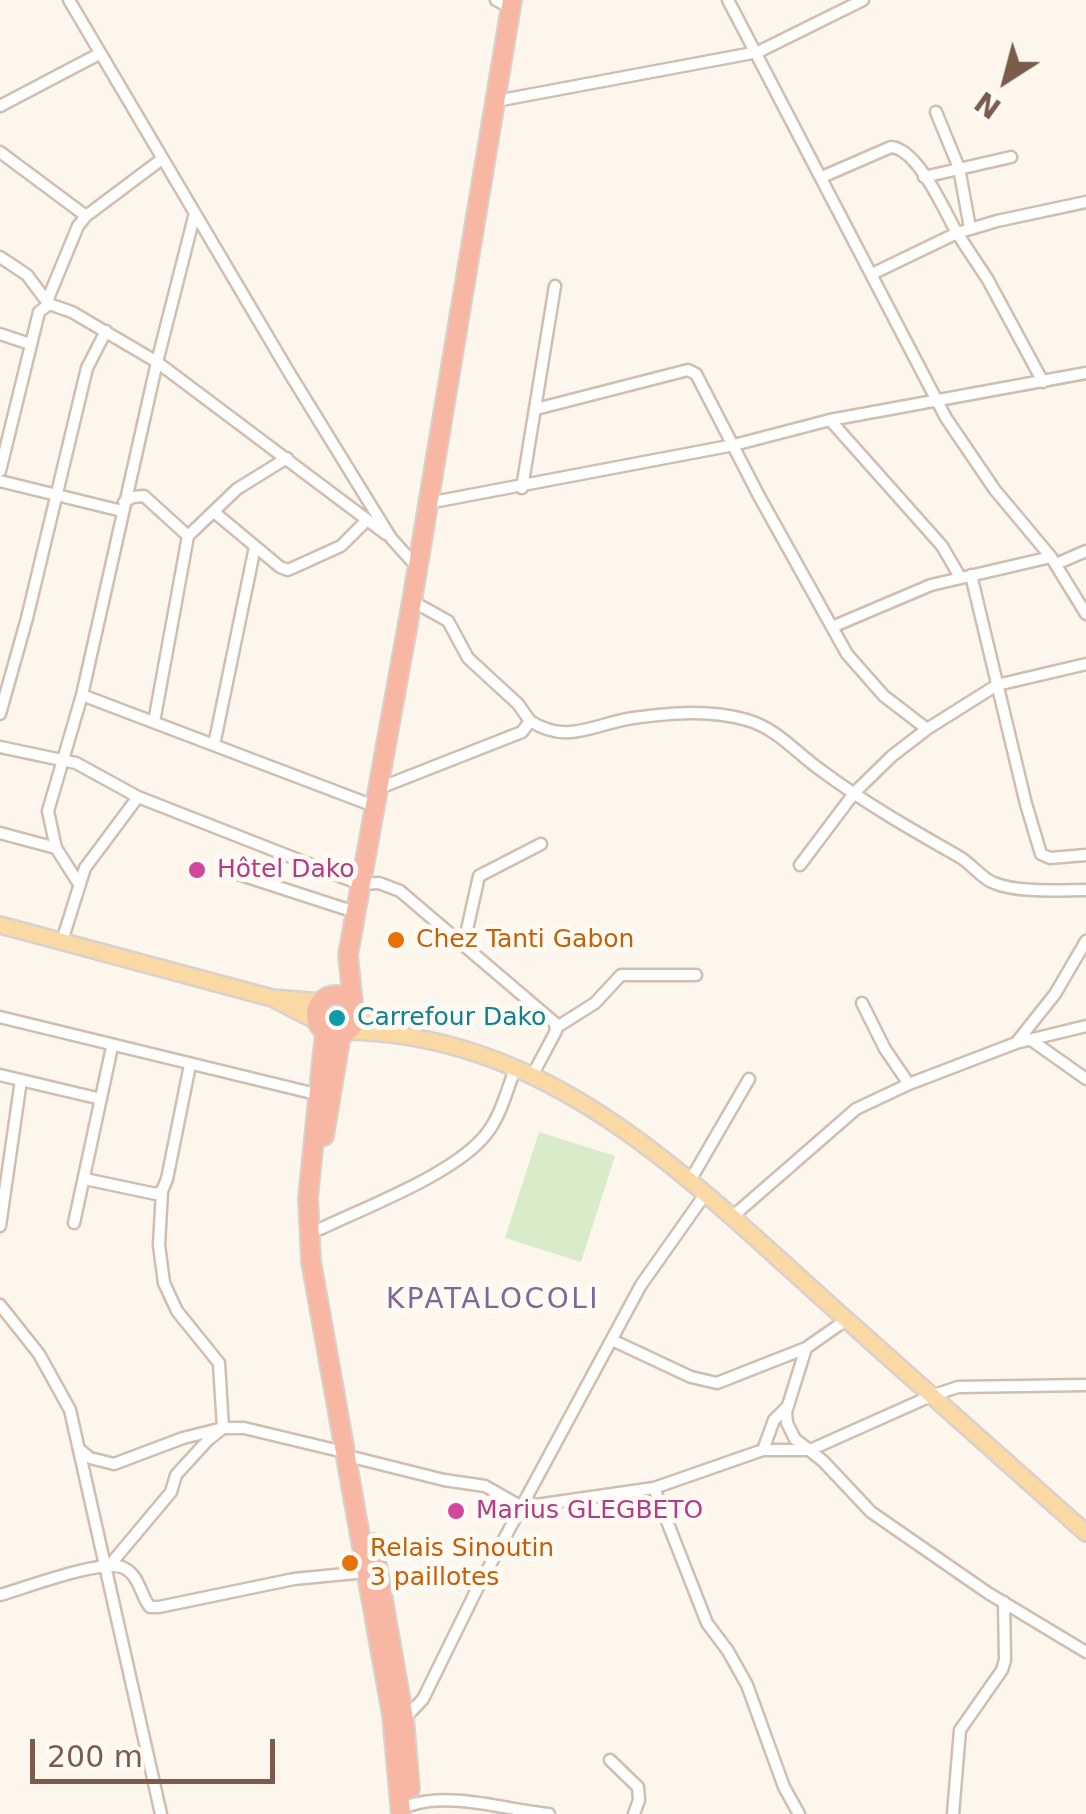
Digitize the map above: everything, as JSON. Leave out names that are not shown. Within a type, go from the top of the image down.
[{"type":"highway","points":[[407,1811],[399,1721],[310,1261],[308,1198],[316,1094],[329,1020],[348,954],[412,601],[496,101],[506,2]]},
{"type":"highway","points":[[329,1020],[355,1023],[348,954]]},
{"type":"highway","points":[[354,1008],[339,996],[329,1020],[320,1229],[366,1572],[399,1721]]},
{"type":"main road","points":[[0,925],[272,998],[329,1020],[452,1046],[532,1076],[610,1118],[691,1179],[1086,1533]]},
{"type":"main road","points":[[354,1008],[398,1033]]},
{"type":"street","points":[[69,0],[391,538]]},
{"type":"street","points":[[728,0],[936,402],[984,476],[1054,560],[1086,614]]},
{"type":"street","points":[[496,101],[758,52],[863,0]]},
{"type":"street","points":[[0,106],[99,54]]},
{"type":"street","points":[[936,112],[959,168],[970,228]]},
{"type":"street","points":[[822,177],[891,147],[903,149],[988,280],[1043,382]]},
{"type":"street","points":[[0,152],[86,216]]},
{"type":"street","points":[[924,177],[1011,156]]},
{"type":"street","points":[[0,471],[39,312],[48,302],[71,238],[86,216],[162,160]]},
{"type":"street","points":[[872,274],[970,228],[1086,202]]},
{"type":"street","points":[[78,884],[56,848],[48,810],[82,695],[156,362],[195,213]]},
{"type":"street","points":[[0,256],[27,275],[48,302],[156,362],[287,458],[391,538],[417,566]]},
{"type":"street","points":[[522,488],[555,286]]},
{"type":"street","points":[[0,714],[88,368],[106,331]]},
{"type":"street","points":[[0,334],[30,344]]},
{"type":"street","points":[[536,409],[688,370],[700,378],[832,627],[866,680],[928,729]]},
{"type":"street","points":[[427,503],[734,446],[830,420],[1086,372]]},
{"type":"street","points":[[830,420],[966,576],[1041,854],[1050,858],[1086,855]]},
{"type":"street","points":[[154,722],[188,536],[260,472],[287,458]]},
{"type":"street","points":[[0,481],[123,507]]},
{"type":"street","points":[[123,507],[133,496],[144,496],[188,536]]},
{"type":"street","points":[[214,512],[288,570],[341,546],[367,520]]},
{"type":"street","points":[[214,745],[255,546]]},
{"type":"street","points":[[832,627],[904,593],[1086,552]]},
{"type":"street","points":[[412,601],[448,620],[468,658],[518,704],[530,722],[547,731],[569,734],[628,719],[676,713],[745,720],[778,734],[824,773],[921,838],[976,866],[992,883],[1045,890],[1086,890]]},
{"type":"street","points":[[800,865],[855,792],[892,756],[928,729],[997,686],[1086,664]]},
{"type":"street","points":[[82,695],[214,745],[376,797],[522,732],[530,722]]},
{"type":"street","points":[[0,748],[89,769],[138,797],[360,884],[379,884],[400,891],[557,1027]]},
{"type":"street","points":[[62,941],[78,884],[90,859],[138,797]]},
{"type":"street","points":[[0,833],[56,848]]},
{"type":"street","points":[[464,943],[479,876],[541,844]]},
{"type":"street","points":[[238,874],[356,912]]},
{"type":"street","points":[[1016,1042],[1056,994],[1086,942]]},
{"type":"street","points":[[532,1076],[557,1027],[595,1003],[621,975],[696,975]]},
{"type":"street","points":[[862,1003],[884,1049],[910,1084]]},
{"type":"street","points":[[0,1018],[316,1094]]},
{"type":"street","points":[[732,1217],[856,1110],[1016,1042],[1086,1026]]},
{"type":"street","points":[[1031,1040],[1086,1080]]},
{"type":"street","points":[[74,1223],[112,1046]]},
{"type":"street","points":[[190,1065],[168,1179],[162,1191],[159,1245],[164,1284],[177,1311],[219,1363],[224,1428]]},
{"type":"street","points":[[320,1229],[415,1184],[478,1143],[494,1124],[515,1069]]},
{"type":"street","points":[[0,1075],[101,1099]]},
{"type":"street","points":[[691,1179],[748,1079]]},
{"type":"street","points":[[0,1226],[21,1080]]},
{"type":"street","points":[[85,1178],[156,1194],[162,1191]]},
{"type":"street","points":[[399,1721],[423,1699],[641,1285],[706,1193]]},
{"type":"street","points":[[0,1305],[39,1354],[70,1410],[161,1814]]},
{"type":"street","points":[[612,1340],[691,1377],[716,1383],[806,1348],[846,1320]]},
{"type":"street","points":[[806,1348],[787,1406],[790,1432],[872,1512],[1004,1602],[1086,1652]]},
{"type":"street","points":[[78,1448],[90,1458],[114,1464],[160,1445],[224,1428],[264,1431],[444,1480],[474,1483],[522,1507],[654,1488],[764,1450],[810,1450],[931,1396],[968,1386],[1086,1386]]},
{"type":"street","points":[[764,1450],[774,1420],[787,1406]]},
{"type":"street","points":[[107,1566],[171,1492],[176,1475],[224,1428]]},
{"type":"street","points":[[654,1488],[707,1623],[747,1685],[784,1787],[798,1814]]},
{"type":"street","points":[[0,1595],[107,1566],[126,1569],[136,1579],[145,1602],[158,1608],[294,1579],[366,1572]]},
{"type":"street","points":[[953,1814],[960,1730],[1005,1660],[1004,1602]]},
{"type":"street","points":[[610,1760],[638,1788],[640,1800],[634,1814]]},
{"type":"street","points":[[407,1811],[421,1802],[456,1802],[548,1814]]},
{"type":"green space","points":[[539,1132],[615,1156],[581,1262],[505,1238]]},
{"type":"place","name":"Hôtel Dako","points":[[197,870]]},
{"type":"place","name":"Chez Tanti Gabon","points":[[396,940]]},
{"type":"place","name":"Carrefour Dako","points":[[337,1018]]},
{"type":"place","name":"Marius GLEGBETO","points":[[456,1511]]},
{"type":"place","name":"Relais Sinoutin 3 paillotes","points":[[350,1563]]},
{"type":"district","name":"KPATALOCOLI","points":[[493,1301]]}]
